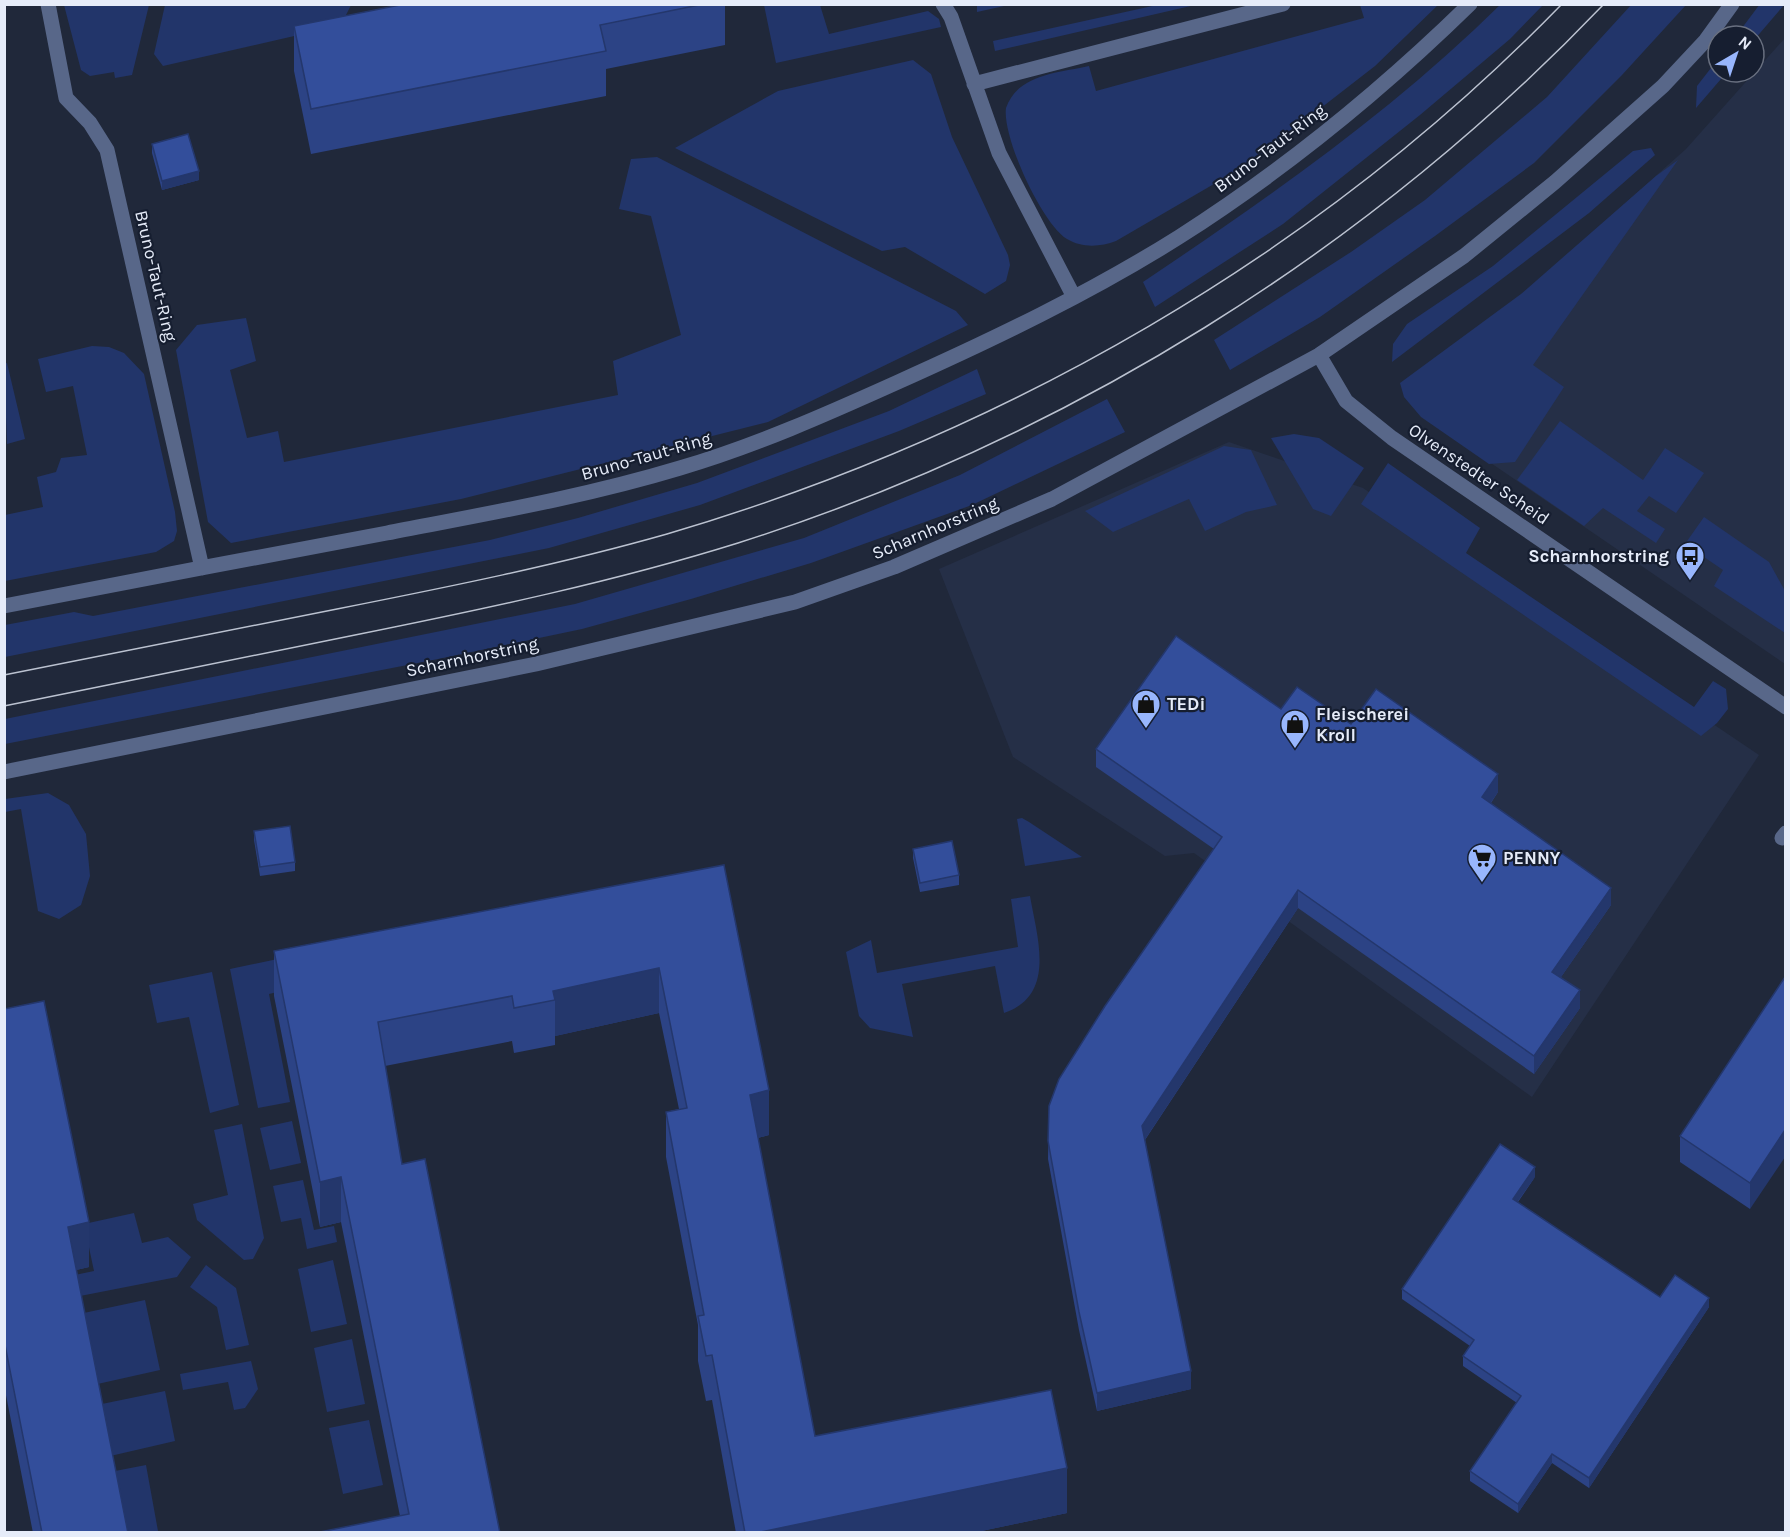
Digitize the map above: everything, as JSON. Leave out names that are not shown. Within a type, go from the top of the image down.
[{"type":"street","name":"Bruno-Taut-Ring","points":[[48,4],[66,98],[90,123],[107,150],[202,568]]},
{"type":"street","points":[[943,4],[951,17],[999,153],[1074,297]]},
{"type":"street","points":[[974,84],[1283,4]]},
{"type":"street","name":"Bruno-Taut-Ring","points":[[4,606],[590,492],[708,460],[808,421],[993,339],[1074,297],[1177,238],[1287,162],[1384,84],[1470,4]]},
{"type":"street","name":"Scharnhorstring","points":[[4,772],[650,639],[829,592],[894,567],[1052,499],[1319,355],[1464,256],[1555,182],[1663,86],[1706,40],[1732,4]]},
{"type":"street","name":"Olvenstedter Scheid","points":[[1319,355],[1346,401],[1392,438],[1785,707]]},
{"type":"shaded area","points":[[1501,4],[1543,5],[1510,39],[1420,115],[1283,224],[1155,307],[1143,282],[1328,152],[1417,81]]},
{"type":"shaded area","points":[[1632,4],[1686,5],[1622,75],[1534,163],[1320,317],[1230,370],[1214,340],[1351,252],[1425,200],[1547,97]]},
{"type":"shaded area","points":[[1760,4],[1784,5],[1766,26],[1766,24],[1745,24]]},
{"type":"shaded area","points":[[64,5],[149,5],[132,75],[115,78],[114,72],[90,76],[81,70]]},
{"type":"shaded area","points":[[165,5],[351,5],[345,17],[329,28],[163,66],[154,54]]},
{"type":"shaded area","points":[[764,5],[820,5],[829,34],[928,11],[939,19],[941,27],[776,63]]},
{"type":"shaded area","points":[[1157,5],[1195,5],[995,51],[993,41]]},
{"type":"shaded area","points":[[1360,5],[1438,5],[1375,66],[1250,163],[1116,241],[1091,246],[1073,242],[1057,230],[1046,216],[1017,158],[1006,121],[1006,108],[1020,88],[1052,73],[1089,66],[1096,91],[1364,18]]},
{"type":"shaded area","points":[[1785,38],[1785,664],[1422,416],[1411,394],[1686,149],[1744,84],[1766,84],[1766,59]]},
{"type":"shaded area","points":[[913,60],[931,74],[952,137],[1008,255],[1010,265],[1006,281],[985,294],[905,247],[882,251],[675,148],[778,91]]},
{"type":"shaded area","points":[[1706,74],[1706,84],[1717,84],[1696,108],[1697,86]]},
{"type":"shaded area","points":[[1651,148],[1655,155],[1589,213],[1392,362],[1393,344],[1407,324],[1493,266],[1633,151]]},
{"type":"shaded area","points":[[657,157],[956,311],[968,325],[768,422],[461,499],[231,543],[208,522],[176,350],[197,325],[246,318],[256,361],[230,370],[247,438],[278,431],[284,462],[618,395],[613,361],[681,335],[651,216],[619,209],[631,159]]},
{"type":"shaded area","points":[[1678,160],[1533,365],[1564,387],[1515,462],[1489,464],[1421,417],[1404,397],[1400,383],[1521,294],[1656,176]]},
{"type":"shaded area","points":[[92,346],[109,347],[124,353],[144,374],[175,512],[177,531],[174,541],[156,552],[5,581],[5,515],[43,507],[37,477],[56,472],[61,458],[87,455],[73,386],[46,392],[38,359]]},
{"type":"shaded area","points":[[7,363],[25,439],[7,444],[4,364]]},
{"type":"shaded area","points":[[977,369],[986,394],[899,431],[700,505],[549,548],[5,657],[5,625],[74,612],[93,616],[490,540],[578,518],[697,483],[889,411]]},
{"type":"shaded area","points":[[1107,399],[1125,432],[972,505],[811,563],[582,629],[5,744],[5,719],[575,604],[804,538],[960,475]]},
{"type":"shaded area","points":[[1560,421],[1643,480],[1665,448],[1704,473],[1676,513],[1649,496],[1637,511],[1665,529],[1656,543],[1603,508],[1584,526],[1517,480]]},
{"type":"shaded area","points":[[1294,434],[1319,438],[1364,468],[1331,516],[1313,509],[1271,438]]},
{"type":"shaded area","points":[[1229,442],[1363,488],[1759,755],[1532,1097],[1194,853],[1165,856],[1013,757],[939,569]]},
{"type":"shaded area","points":[[1224,446],[1251,450],[1277,505],[1246,512],[1205,531],[1189,499],[1113,532],[1085,511]]},
{"type":"shaded area","points":[[1388,463],[1480,528],[1466,553],[1694,707],[1713,681],[1726,689],[1728,709],[1717,723],[1701,736],[1361,504]]},
{"type":"shaded area","points":[[1704,517],[1769,562],[1785,591],[1785,633],[1714,586],[1723,570],[1685,544]]},
{"type":"shaded area","points":[[48,793],[69,805],[86,834],[90,876],[81,905],[59,919],[38,911],[21,809],[5,812],[5,799]]},
{"type":"shaded area","points":[[1022,818],[1082,857],[1025,866],[1017,819]]},
{"type":"shaded area","points":[[1030,896],[1039,946],[1039,963],[1037,979],[1031,993],[1021,1004],[1004,1013],[995,966],[902,984],[913,1037],[870,1028],[859,1016],[846,952],[871,940],[877,973],[1018,947],[1011,899]]},
{"type":"shaded area","points":[[292,956],[298,987],[269,994],[290,1102],[258,1108],[230,969]]},
{"type":"shaded area","points":[[212,972],[239,1105],[210,1113],[189,1017],[157,1023],[149,985]]},
{"type":"shaded area","points":[[292,1121],[301,1163],[270,1170],[260,1128]]},
{"type":"shaded area","points":[[242,1124],[264,1238],[253,1259],[244,1260],[197,1220],[193,1204],[228,1195],[214,1130]]},
{"type":"shaded area","points":[[303,1180],[314,1230],[334,1226],[337,1242],[307,1249],[301,1218],[281,1222],[273,1186]]},
{"type":"shaded area","points":[[134,1213],[142,1243],[168,1237],[191,1257],[177,1277],[75,1297],[70,1276],[94,1271],[84,1224]]},
{"type":"shaded area","points":[[333,1260],[347,1324],[311,1332],[298,1269]]},
{"type":"shaded area","points":[[206,1265],[236,1288],[249,1345],[226,1350],[217,1307],[190,1287]]},
{"type":"shaded area","points":[[145,1300],[160,1370],[93,1385],[79,1314]]},
{"type":"shaded area","points":[[352,1339],[365,1404],[327,1412],[314,1348]]},
{"type":"shaded area","points":[[251,1361],[258,1389],[245,1408],[234,1410],[228,1382],[183,1390],[180,1374]]},
{"type":"shaded area","points":[[165,1391],[175,1441],[106,1457],[97,1405]]},
{"type":"shaded area","points":[[369,1420],[383,1485],[343,1494],[329,1428]]},
{"type":"shaded area","points":[[146,1465],[158,1531],[122,1532],[110,1472]]},
{"type":"building","points":[[405,4],[704,4],[600,25],[606,51],[311,109],[294,26]]},
{"type":"building","points":[[188,134],[199,171],[162,181],[152,144]]},
{"type":"building","points":[[1176,636],[1281,709],[1297,687],[1351,724],[1376,689],[1498,774],[1482,797],[1611,888],[1552,972],[1580,990],[1534,1056],[1298,890],[1142,1126],[1191,1371],[1097,1393],[1079,1312],[1048,1141],[1049,1106],[1059,1079],[1105,1006],[1222,837],[1096,749]]},
{"type":"building","points":[[290,826],[295,862],[260,867],[254,831]]},
{"type":"building","points":[[952,841],[959,875],[920,883],[913,849]]},
{"type":"building","points":[[724,865],[769,1090],[750,1095],[815,1436],[1051,1390],[1067,1468],[756,1533],[745,1533],[712,1355],[706,1356],[698,1316],[704,1315],[666,1112],[687,1108],[659,968],[553,991],[555,1000],[514,1008],[512,996],[378,1022],[402,1164],[425,1159],[500,1533],[315,1533],[409,1514],[341,1177],[320,1182],[274,951]]},
{"type":"building","points":[[1785,977],[1785,1130],[1750,1183],[1680,1136]]},
{"type":"building","points":[[44,1001],[89,1222],[68,1227],[128,1533],[42,1533],[4,1340],[4,1009]]},
{"type":"building","points":[[1500,1144],[1535,1167],[1513,1199],[1660,1297],[1675,1275],[1709,1298],[1589,1478],[1552,1454],[1518,1504],[1470,1471],[1521,1396],[1463,1356],[1474,1340],[1402,1289]]},
{"type":"tram line","points":[[4,675],[420,592],[585,556],[667,534],[792,493],[914,445],[1033,389],[1149,326],[1260,256],[1366,179],[1467,95],[1562,4]]},
{"type":"tram line","points":[[4,706],[452,615],[644,570],[738,543],[859,500],[978,450],[1093,392],[1205,328],[1312,256],[1415,178],[1512,94],[1604,4]]},
{"type":"place","name":"Scharnhorstring","points":[[1690,582]]},
{"type":"place","name":"TEDi","points":[[1146,730]]},
{"type":"place","name":"Fleischerei Kroll","points":[[1295,750]]},
{"type":"place","name":"PENNY","points":[[1482,884]]}]
